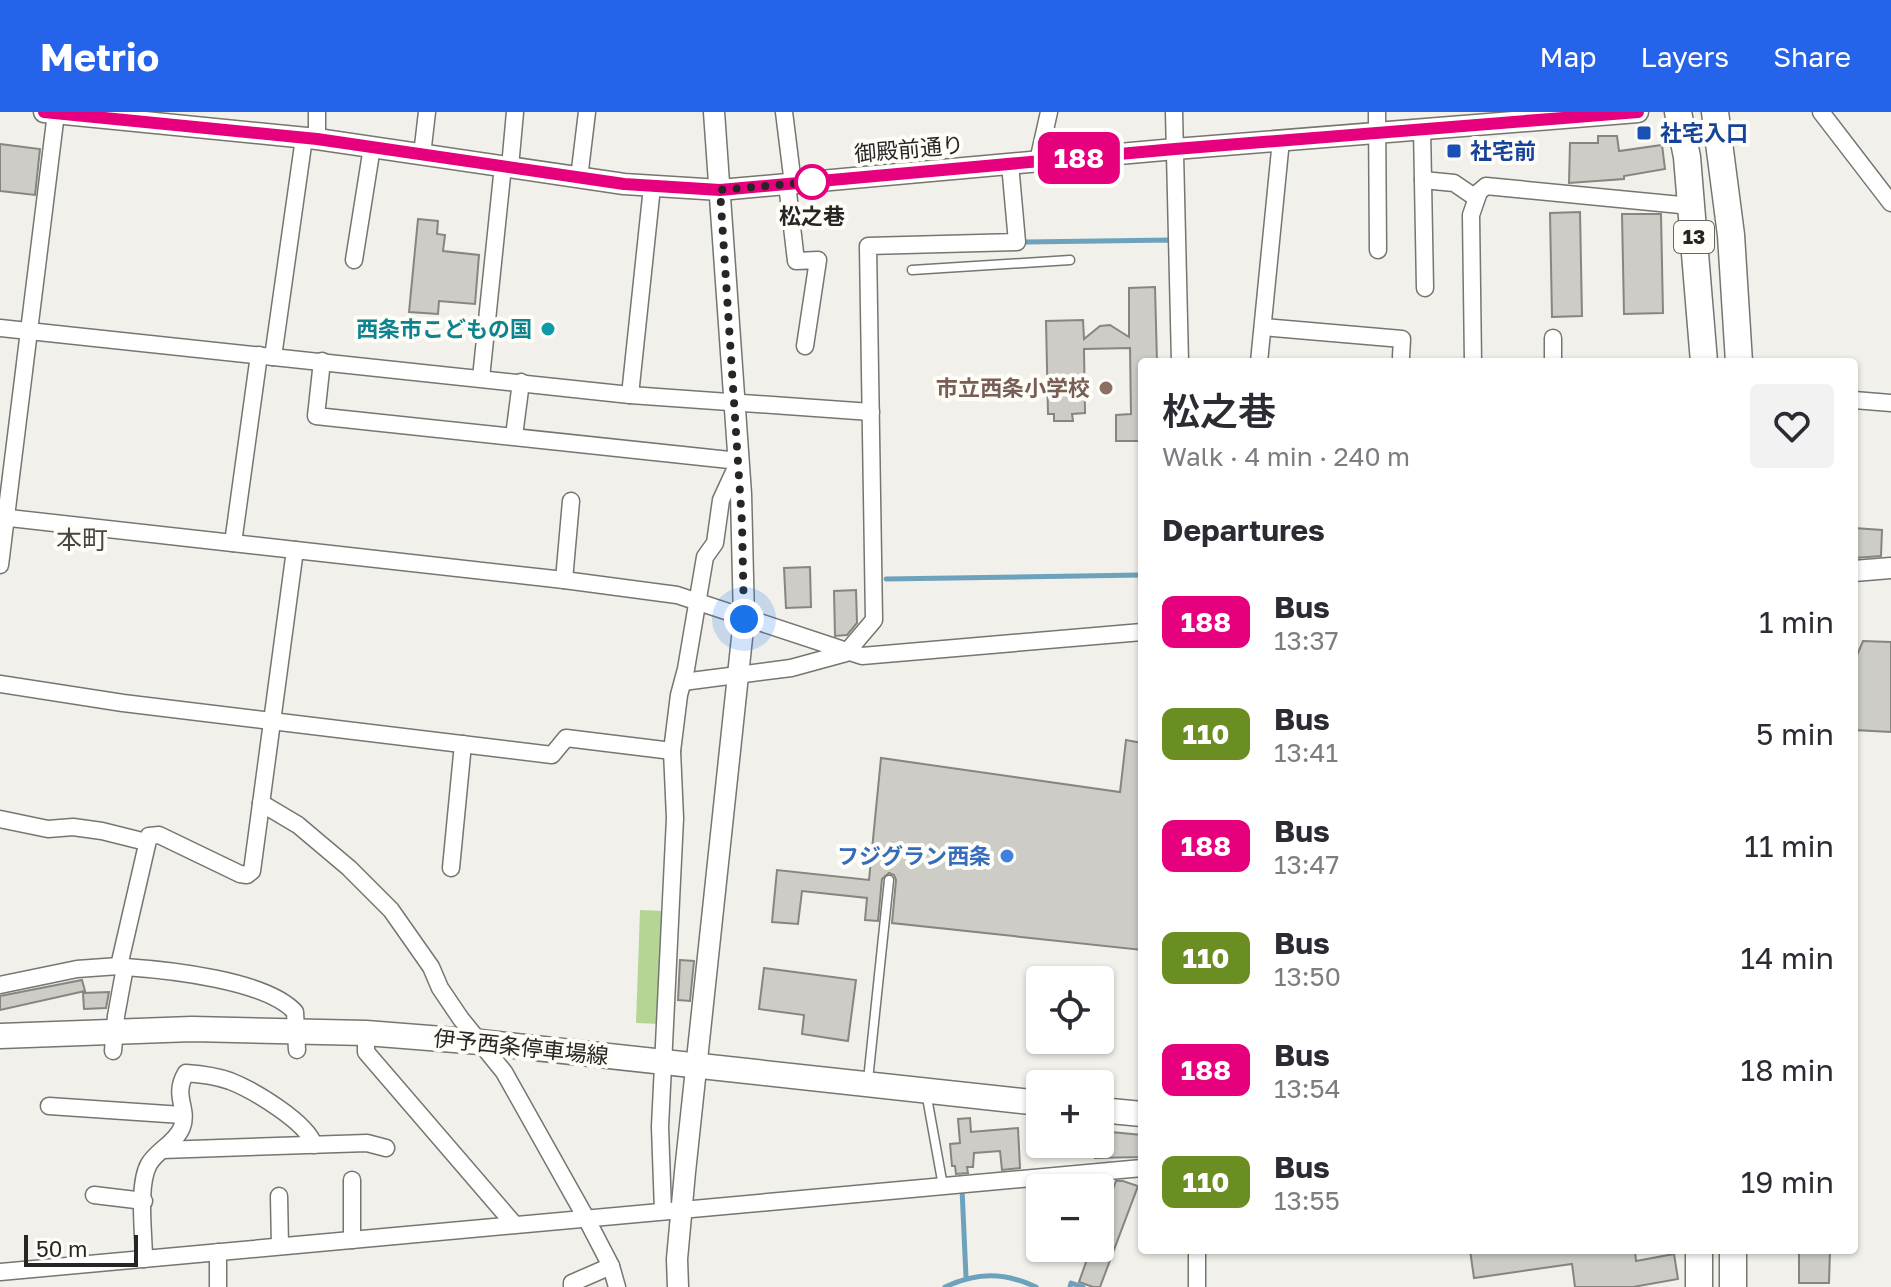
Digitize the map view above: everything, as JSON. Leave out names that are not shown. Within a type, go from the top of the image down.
[{"type":"main road","name":"13","points":[[1678,112],[1687,157],[1704,358]]},
{"type":"main road","name":"13","points":[[1715,112],[1731,235],[1739,358]]},
{"type":"main road","name":"伊予西条停車場線","points":[[0,1036],[114,1041],[192,1029],[297,1040],[366,1033],[480,1042],[1026,1102]]},
{"type":"main road","points":[[1114,1111],[1138,1114]]},
{"type":"main road","points":[[1699,1254],[1699,1287]]},
{"type":"main road","points":[[1733,1254],[1733,1287]]},
{"type":"street","points":[[233,543],[266,356],[317,112]]},
{"type":"street","points":[[422,155],[427,112]]},
{"type":"street","points":[[481,378],[515,112]]},
{"type":"street","points":[[579,178],[587,112]]},
{"type":"street","points":[[673,1210],[697,1065],[744,619],[739,461],[714,112]]},
{"type":"street","points":[[784,112],[796,261],[818,260],[805,346]]},
{"type":"street","points":[[1038,161],[1049,112]]},
{"type":"street","points":[[1174,112],[1180,358]]},
{"type":"street","name":"御殿前通り","points":[[50,113],[311,138],[579,178],[652,187],[720,190],[1281,140],[1376,122],[1422,128],[1638,112]]},
{"type":"street","points":[[1821,112],[1891,203]]},
{"type":"street","points":[[0,565],[50,113]]},
{"type":"street","points":[[1376,122],[1378,250]]},
{"type":"street","points":[[1422,128],[1425,288]]},
{"type":"street","points":[[1259,358],[1281,140]]},
{"type":"street","points":[[354,260],[372,147]]},
{"type":"street","points":[[683,682],[791,668],[846,653],[874,620],[868,246],[1017,242],[1010,164]]},
{"type":"street","points":[[1423,180],[1454,183],[1476,198]]},
{"type":"street","points":[[1473,358],[1471,215],[1476,198],[1486,186],[1691,206]]},
{"type":"street","points":[[630,395],[652,187]]},
{"type":"street","points":[[1263,327],[1402,339],[1401,357]]},
{"type":"street","points":[[0,328],[630,395],[871,412]]},
{"type":"street","points":[[1553,338],[1553,358]]},
{"type":"street","points":[[322,361],[316,416],[739,461]]},
{"type":"street","points":[[514,436],[521,382]]},
{"type":"street","points":[[1858,400],[1891,403]]},
{"type":"street","points":[[678,1287],[673,1210],[660,1127],[675,818],[672,751],[705,557],[715,543],[721,500],[739,461]]},
{"type":"street","points":[[564,580],[571,501]]},
{"type":"street","points":[[3,517],[677,595],[846,653],[881,656],[1138,632]]},
{"type":"street","points":[[114,1041],[122,966],[149,836],[159,835],[247,875],[252,871],[295,550]]},
{"type":"street","points":[[1858,571],[1891,568]]},
{"type":"street","points":[[0,684],[552,755],[566,738],[672,751]]},
{"type":"street","points":[[451,868],[463,744]]},
{"type":"street","points":[[261,803],[298,825],[349,868],[391,910],[431,967],[440,988],[461,1019],[504,1072],[586,1218],[611,1266],[617,1287]]},
{"type":"street","points":[[0,819],[48,829],[73,827],[102,831],[146,842]]},
{"type":"street","points":[[0,985],[77,969],[122,966],[200,976],[265,995],[290,1007],[295,1012],[297,1040]]},
{"type":"street","points":[[366,1033],[366,1052],[514,1224]]},
{"type":"street","points":[[144,1259],[144,1183],[149,1164],[176,1137],[184,1124],[178,1085],[186,1073],[226,1079],[247,1088],[298,1122],[311,1135],[314,1145]]},
{"type":"street","points":[[49,1106],[182,1115]]},
{"type":"street","points":[[162,1150],[367,1143],[386,1148]]},
{"type":"street","points":[[0,1272],[1138,1168]]},
{"type":"street","points":[[352,1180],[352,1240]]},
{"type":"street","points":[[94,1195],[144,1201]]},
{"type":"street","points":[[279,1196],[280,1246]]},
{"type":"street","points":[[218,1252],[218,1287]]},
{"type":"street","points":[[1197,1254],[1197,1287]]},
{"type":"street","points":[[572,1287],[572,1283],[611,1266]]},
{"type":"lane","points":[[1017,242],[1019,263]]},
{"type":"lane","points":[[912,270],[1070,260]]},
{"type":"lane","points":[[867,1084],[889,880]]},
{"type":"lane","points":[[926,1091],[943,1186]]},
{"type":"green space","points":[[640,910],[666,911],[661,1024],[636,1023]]},
{"type":"building","points":[[1598,136],[1617,136],[1619,151],[1662,145],[1665,169],[1624,176],[1624,179],[1569,183],[1570,143],[1598,143]]},
{"type":"building","points":[[0,144],[40,149],[35,195],[0,191]]},
{"type":"building","points":[[1580,212],[1582,316],[1552,317],[1550,213]]},
{"type":"building","points":[[1622,214],[1661,214],[1663,313],[1624,314]]},
{"type":"building","points":[[418,219],[438,221],[437,234],[445,235],[443,251],[479,255],[475,304],[439,301],[438,314],[409,312]]},
{"type":"building","points":[[1155,287],[1157,358],[1138,358],[1138,441],[1116,441],[1116,415],[1131,414],[1130,348],[1084,349],[1085,413],[1072,414],[1073,421],[1054,421],[1054,414],[1048,414],[1046,321],[1083,320],[1084,339],[1100,326],[1110,325],[1129,337],[1129,288]]},
{"type":"building","points":[[1858,528],[1882,530],[1881,556],[1858,558]]},
{"type":"building","points":[[810,567],[811,607],[786,608],[784,568]]},
{"type":"building","points":[[856,590],[857,623],[847,635],[835,636],[834,591]]},
{"type":"building","points":[[1863,641],[1891,642],[1891,732],[1858,730],[1858,653]]},
{"type":"building","name":"フジグラン西条","points":[[1126,740],[1138,742],[1138,950],[892,923],[896,880],[889,873],[882,879],[878,921],[865,920],[867,898],[802,891],[798,924],[772,922],[777,870],[869,880],[881,758],[1120,792]]},
{"type":"building","points":[[680,960],[694,961],[690,1001],[678,1000]]},
{"type":"building","points":[[764,968],[856,980],[848,1041],[802,1034],[804,1015],[759,1009]]},
{"type":"building","points":[[82,980],[85,991],[0,1010],[0,996]]},
{"type":"building","points":[[109,992],[106,1008],[84,1009],[83,993]]},
{"type":"building","points":[[970,1118],[971,1132],[1018,1128],[1020,1168],[1002,1170],[1000,1151],[974,1153],[973,1167],[967,1167],[968,1173],[956,1174],[950,1144],[960,1143],[958,1119]]},
{"type":"building","points":[[1114,1132],[1138,1135],[1138,1157],[1114,1158]]},
{"type":"building","points":[[1116,1181],[1138,1186],[1114,1250]]},
{"type":"building","points":[[1471,1254],[1635,1254],[1636,1261],[1674,1254],[1678,1279],[1633,1287],[1575,1287],[1572,1264],[1474,1278]]},
{"type":"building","points":[[1799,1254],[1830,1254],[1829,1283],[1799,1283]]},
{"type":"building","points":[[1086,1262],[1109,1262],[1100,1287],[1079,1282]]},
{"type":"waterway","points":[[1026,242],[1171,242]]},
{"type":"waterway","points":[[886,579],[1138,575]]},
{"type":"waterway","points":[[962,1189],[966,1277]]},
{"type":"waterway","points":[[945,1287],[979,1276],[1002,1276],[1036,1287]]},
{"type":"waterway","points":[[1070,1287],[1071,1283],[1083,1287]]},
{"type":"bus line","name":"188","points":[[44,112],[317,139],[624,184],[720,190],[1638,112]]},
{"type":"place","name":"社宅入口","points":[[1644,133]]},
{"type":"place","name":"社宅前","points":[[1454,151]]},
{"type":"place","name":"松之巷","points":[[812,182]]},
{"type":"place","name":"西条市こどもの国","points":[[548,329]]},
{"type":"place","name":"市立西条小学校","points":[[1106,388]]},
{"type":"place","name":"フジグラン西条","points":[[1007,856]]},
{"type":"district","name":"本町","points":[[82,540]]},
{"type":"route","points":[[744,619],[742,523],[720,190],[824,181],[812,182]]}]
